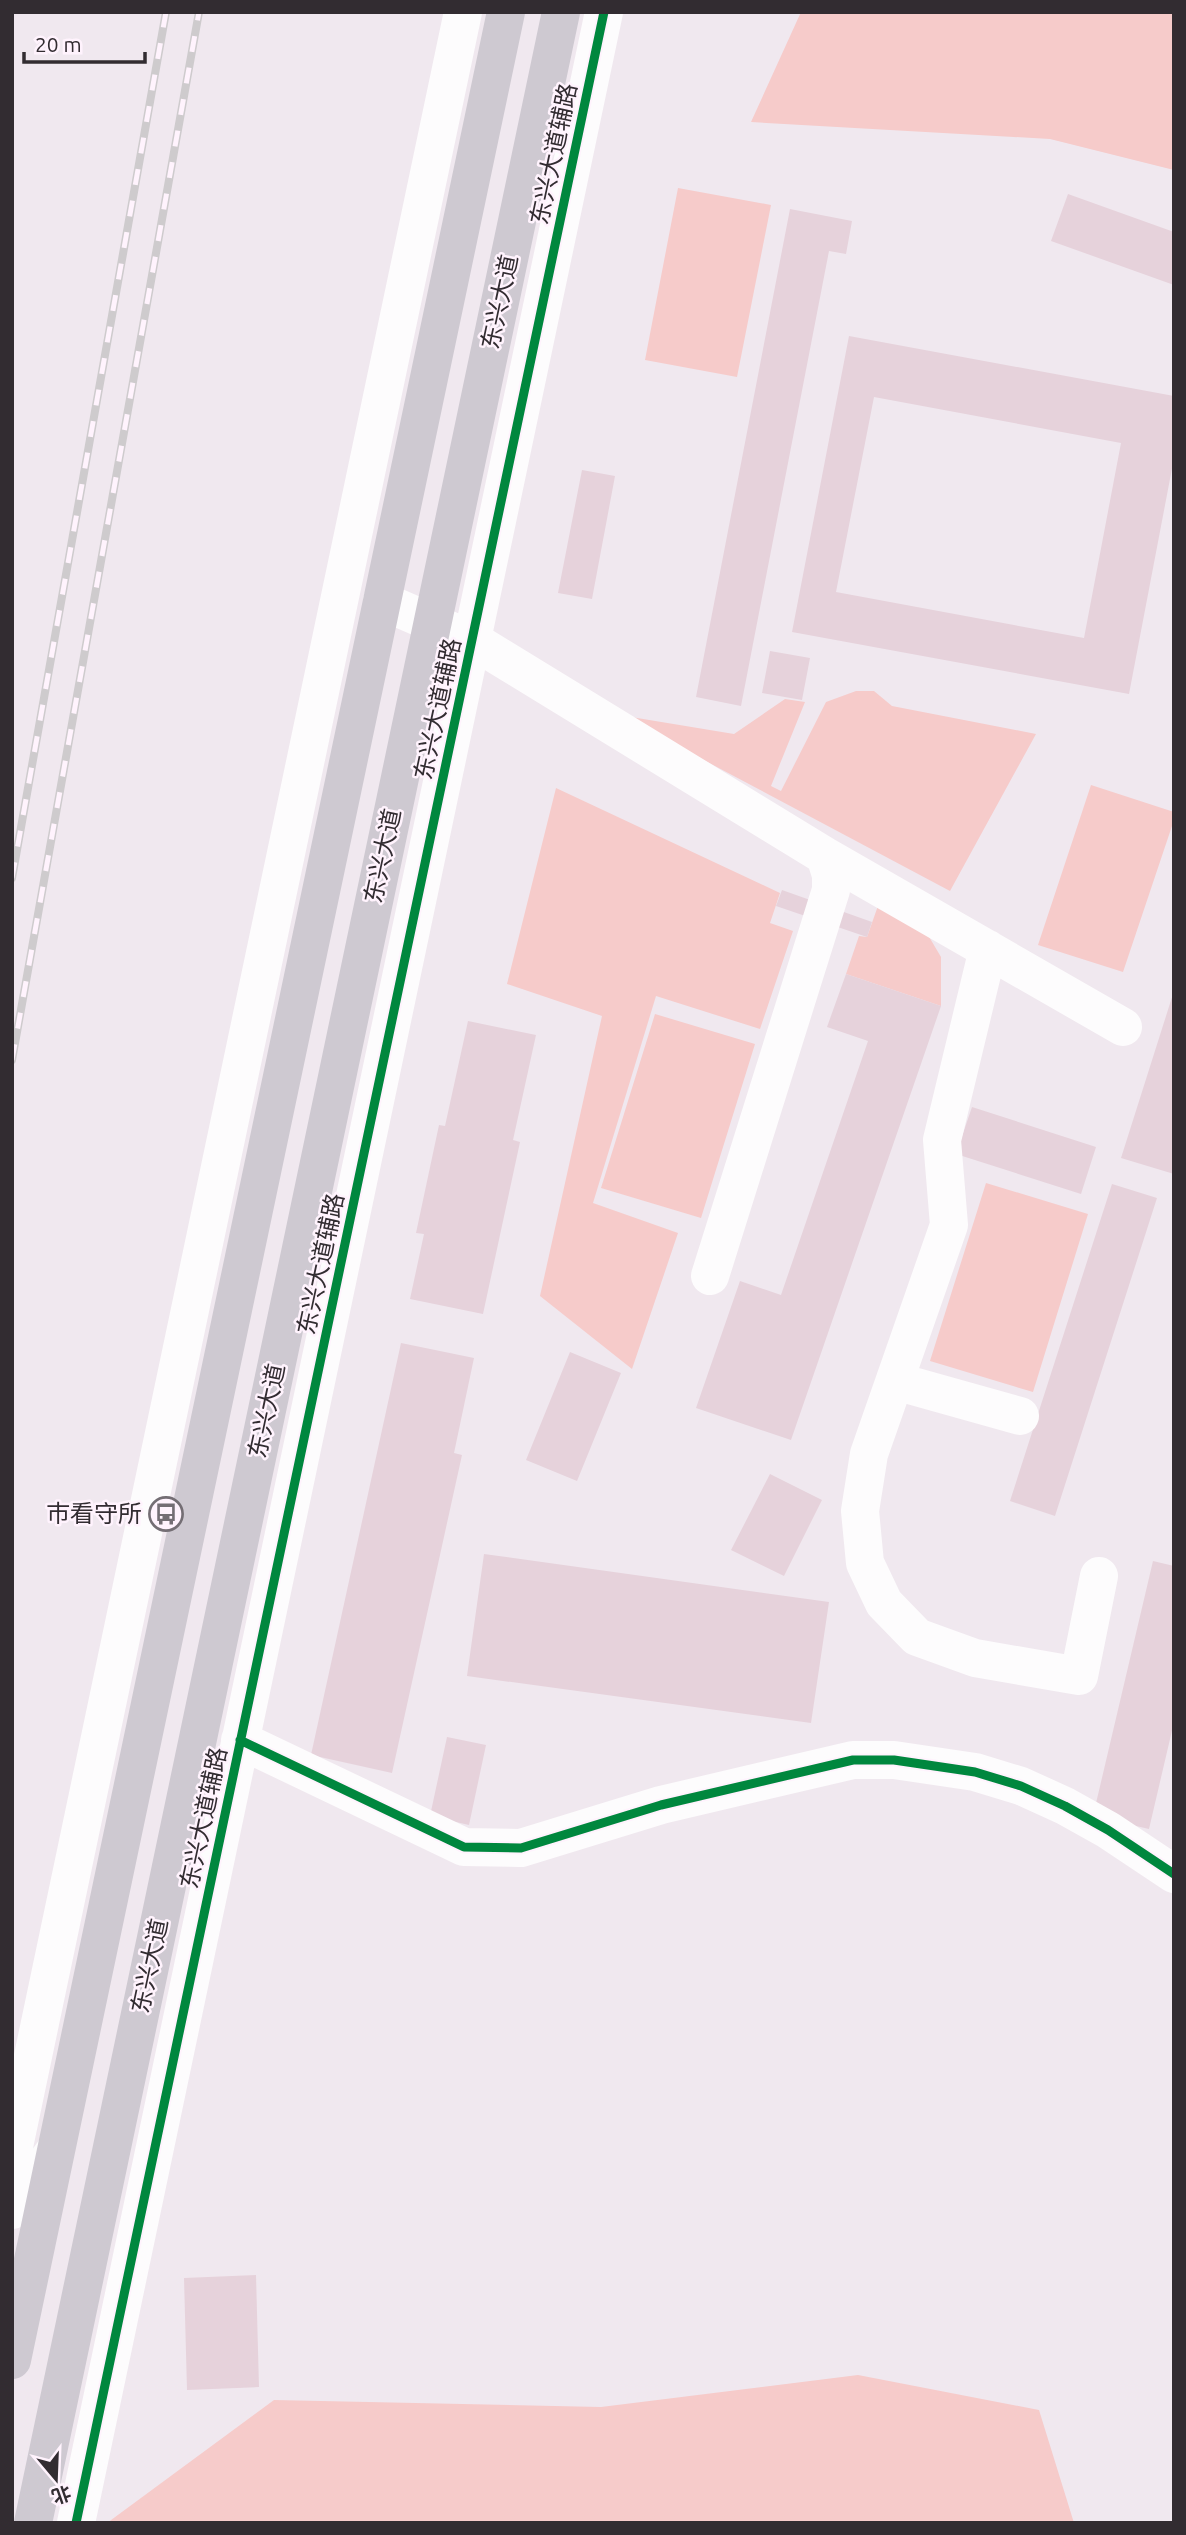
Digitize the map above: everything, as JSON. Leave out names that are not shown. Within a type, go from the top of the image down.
[{"type":"main road","points":[[12,2360],[506,12]]},
{"type":"main road","name":"东兴大道","points":[[33,2523],[561,12]]},
{"type":"street","points":[[12,2156],[463,12]]},
{"type":"street","name":"东兴大道辅路","points":[[76,2523],[604,12]]},
{"type":"street","points":[[382,601],[472,640],[825,856],[1123,1027]]},
{"type":"street","points":[[710,1276],[831,890],[831,875],[825,856]]},
{"type":"street","points":[[988,949],[942,1140],[949,1226],[869,1454],[860,1511],[865,1563],[884,1603],[917,1637],[975,1658],[1079,1676],[1099,1576]]},
{"type":"street","points":[[261,970],[303,979]]},
{"type":"street","points":[[333,1097],[396,1003]]},
{"type":"street","points":[[284,1326],[305,1433]]},
{"type":"street","points":[[895,1381],[1020,1416]]},
{"type":"street","points":[[106,1711],[164,1639]]},
{"type":"street","points":[[240,1740],[464,1847],[521,1848],[661,1805],[853,1760],[894,1760],[975,1772],[1021,1786],[1108,1830],[1174,1874]]},
{"type":"street","points":[[148,1977],[205,1909]]},
{"type":"street","points":[[12,2210],[57,2149]]},
{"type":"shaded area","points":[[801,12],[1174,12],[1174,170],[1050,139],[751,122]]},
{"type":"shaded area","points":[[678,188],[771,205],[737,377],[645,360]]},
{"type":"shaded area","points":[[856,691],[874,691],[892,706],[1036,734],[950,891],[619,715],[734,734],[785,699],[805,702],[771,786],[781,791],[826,702]]},
{"type":"shaded area","points":[[1091,785],[1174,812],[1174,820],[1123,972],[1038,945]]},
{"type":"shaded area","points":[[556,788],[780,893],[770,923],[793,931],[760,1029],[656,996],[593,1203],[678,1233],[632,1369],[540,1296],[602,1016],[507,984]]},
{"type":"shaded area","points":[[879,903],[928,935],[941,957],[941,1006],[846,974],[859,936],[867,937]]},
{"type":"shaded area","points":[[655,1014],[755,1044],[701,1218],[601,1188]]},
{"type":"shaded area","points":[[986,1183],[1088,1214],[1033,1392],[930,1361]]},
{"type":"shaded area","points":[[858,2375],[1039,2410],[1074,2523],[107,2523],[274,2400],[601,2407]]},
{"type":"building","points":[[1068,194],[1174,232],[1174,285],[1051,241]]},
{"type":"building","points":[[790,209],[852,221],[846,254],[829,251],[741,706],[696,697]]},
{"type":"building","points":[[849,336],[1174,396],[1174,458],[1129,694],[792,632]],"holes":[[[874,397],[1121,443],[1084,638],[836,592]]]},
{"type":"building","points":[[582,470],[615,476],[592,599],[558,593]]},
{"type":"building","points":[[770,651],[810,658],[802,700],[762,693]]},
{"type":"building","points":[[782,890],[872,922],[867,937],[776,906]]},
{"type":"building","points":[[846,974],[941,1006],[791,1440],[696,1408],[740,1281],[781,1295],[868,1041],[827,1027]]},
{"type":"building","points":[[1174,994],[1174,1174],[1121,1158]]},
{"type":"building","points":[[468,1021],[536,1035],[513,1140],[520,1142],[483,1314],[410,1299],[424,1234],[416,1233],[439,1125],[445,1126]]},
{"type":"building","points":[[972,1107],[1096,1147],[1081,1194],[956,1154]]},
{"type":"building","points":[[1112,1184],[1157,1198],[1055,1516],[1010,1501]]},
{"type":"building","points":[[401,1343],[474,1358],[454,1453],[462,1455],[392,1773],[311,1755]]},
{"type":"building","points":[[570,1352],[621,1373],[577,1481],[526,1460]]},
{"type":"building","points":[[770,1474],[822,1500],[784,1576],[731,1550]]},
{"type":"building","points":[[484,1554],[829,1602],[811,1723],[467,1676]]},
{"type":"building","points":[[1153,1561],[1174,1566],[1174,1722],[1149,1829],[1093,1816]]},
{"type":"building","points":[[447,1737],[486,1745],[469,1825],[430,1816]]},
{"type":"building","points":[[256,2275],[259,2387],[187,2390],[184,2278]]},
{"type":"railway","points":[[12,878],[166,12]]},
{"type":"railway","points":[[12,1060],[199,12]]},
{"type":"cycle path","points":[[76,2523],[604,12]]},
{"type":"cycle path","points":[[240,1740],[464,1847],[521,1848],[661,1805],[853,1760],[894,1760],[975,1772],[1021,1786],[1108,1830],[1174,1874]]},
{"type":"place","name":"巿看守所","points":[[166,1514]]}]
